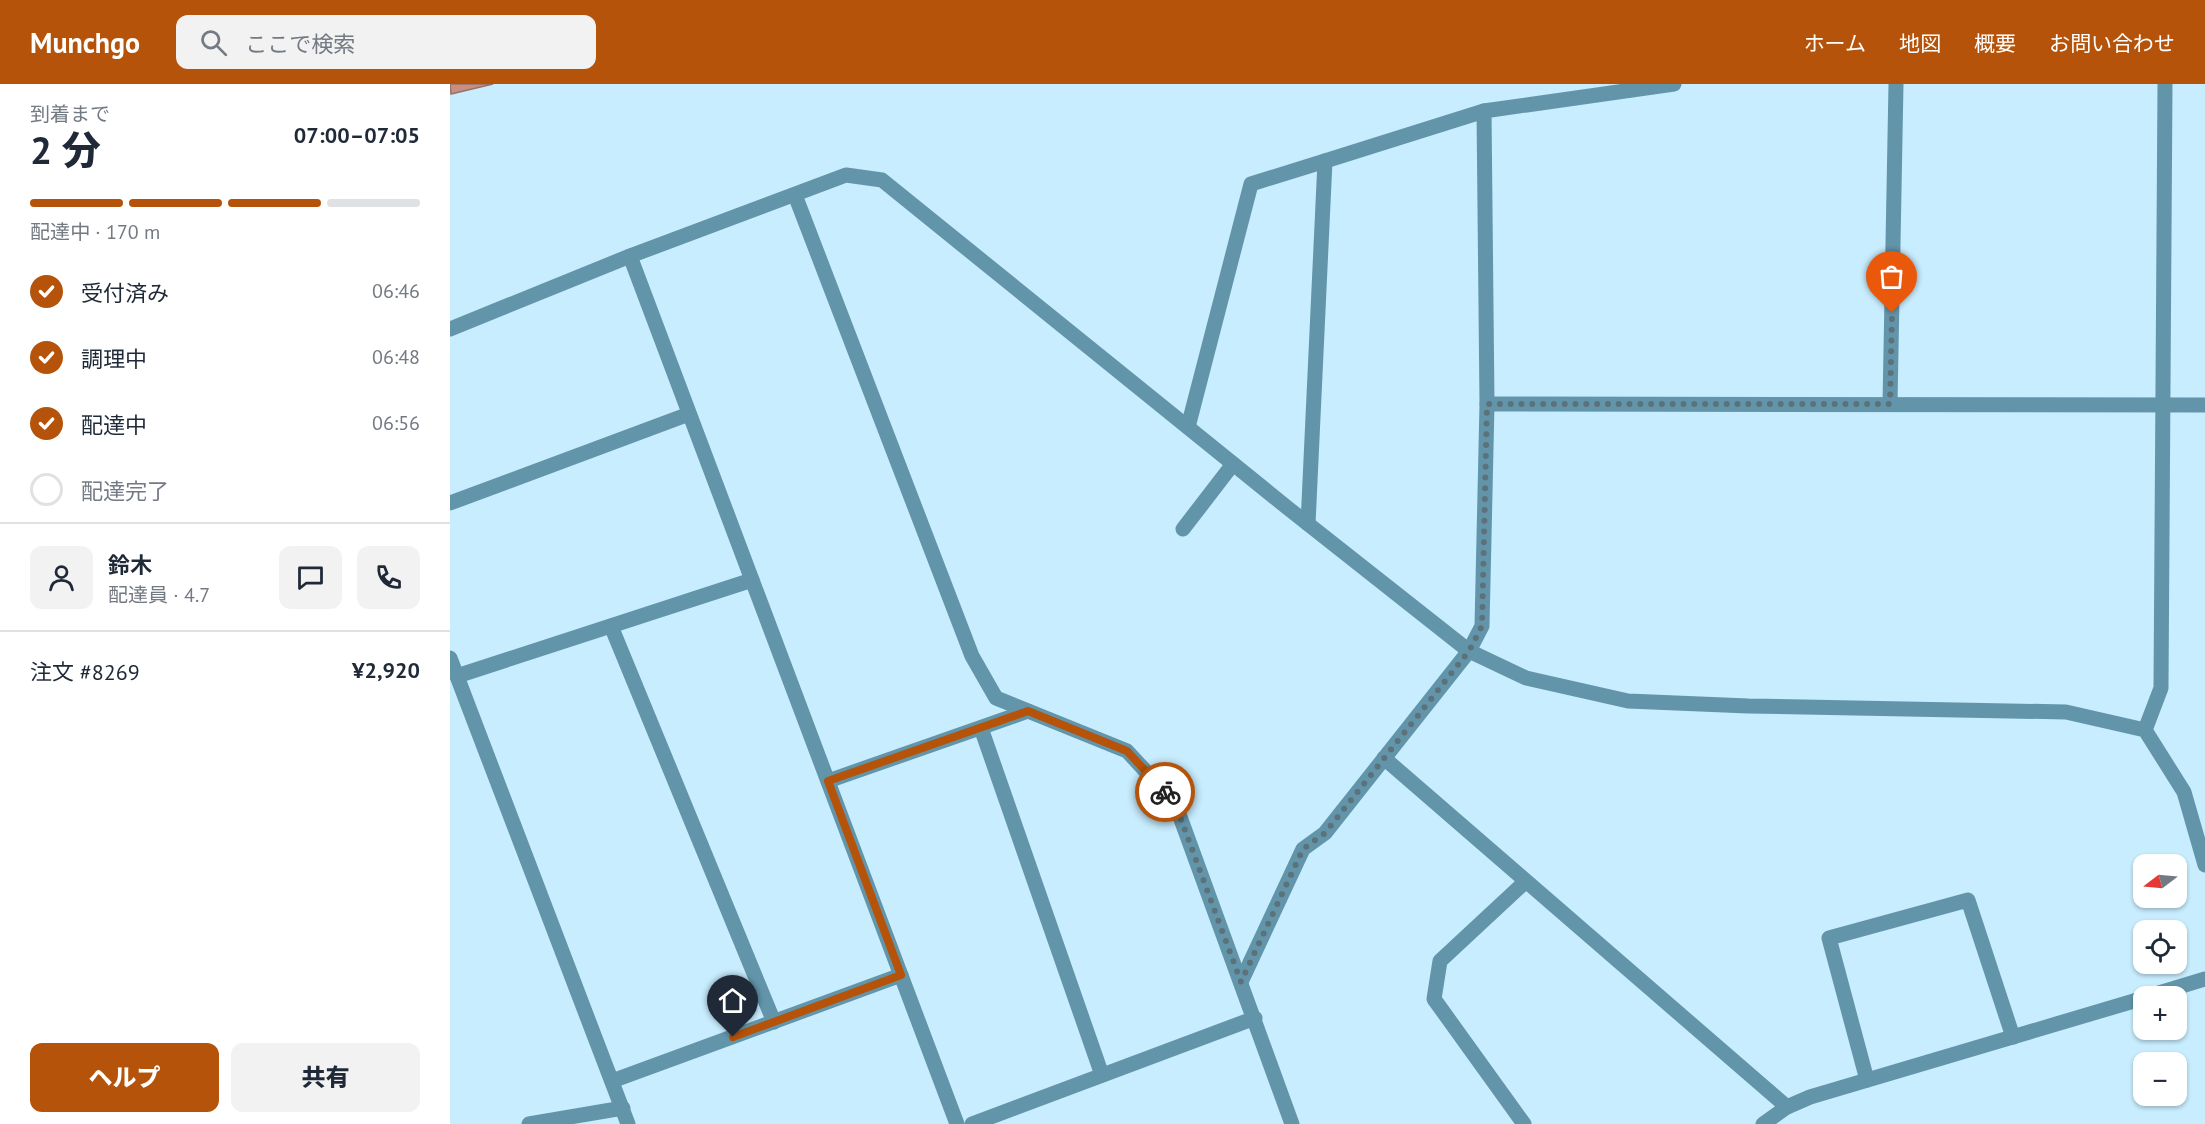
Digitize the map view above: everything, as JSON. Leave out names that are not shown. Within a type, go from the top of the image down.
[{"type":"street","points":[[1188,427],[1251,184],[1484,111],[1674,84]]},
{"type":"street","points":[[1890,404],[1896,84]]},
{"type":"street","points":[[2145,730],[2161,688],[2165,84]]},
{"type":"street","points":[[1241,982],[1303,849],[1325,833],[1469,651],[1482,626],[1487,404],[1484,111]]},
{"type":"street","points":[[1308,524],[1325,161]]},
{"type":"street","points":[[450,329],[630,256],[846,175],[882,180],[1233,464],[1469,651],[1526,678],[1628,701],[1748,706],[2066,712],[2145,730],[2184,792],[2205,865]]},
{"type":"street","points":[[795,195],[972,656],[996,698],[1127,751],[1175,803],[1292,1124]]},
{"type":"street","points":[[630,256],[957,1124]]},
{"type":"street","points":[[1487,404],[2205,405]]},
{"type":"street","points":[[450,503],[689,414]]},
{"type":"street","points":[[1183,529],[1233,464]]},
{"type":"street","points":[[457,676],[752,580]]},
{"type":"street","points":[[611,626],[774,1022]]},
{"type":"street","points":[[450,658],[628,1124]]},
{"type":"street","points":[[828,781],[1028,711]]},
{"type":"street","points":[[981,728],[1102,1075]]},
{"type":"street","points":[[1384,758],[1786,1107]]},
{"type":"street","points":[[1524,1124],[1434,999],[1440,961],[1525,882]]},
{"type":"street","points":[[1867,1080],[1829,938],[1968,900],[2013,1037]]},
{"type":"street","points":[[612,1081],[901,975]]},
{"type":"street","points":[[2184,986],[2205,980]]},
{"type":"street","points":[[1763,1124],[1786,1107],[1810,1097],[2133,1001]]},
{"type":"street","points":[[972,1124],[1255,1018]]},
{"type":"street","points":[[528,1124],[622,1108]]},
{"type":"shaded area","points":[[450,84],[493,84],[451,94]]},
{"type":"way so far","points":[[1165,792],[1175,803],[1241,982],[1303,849],[1325,833],[1469,651],[1482,626],[1487,404],[1890,404],[1892,313]]},
{"type":"route","points":[[733,1037],[901,975],[828,781],[1028,711],[1127,751],[1165,792]]}]
